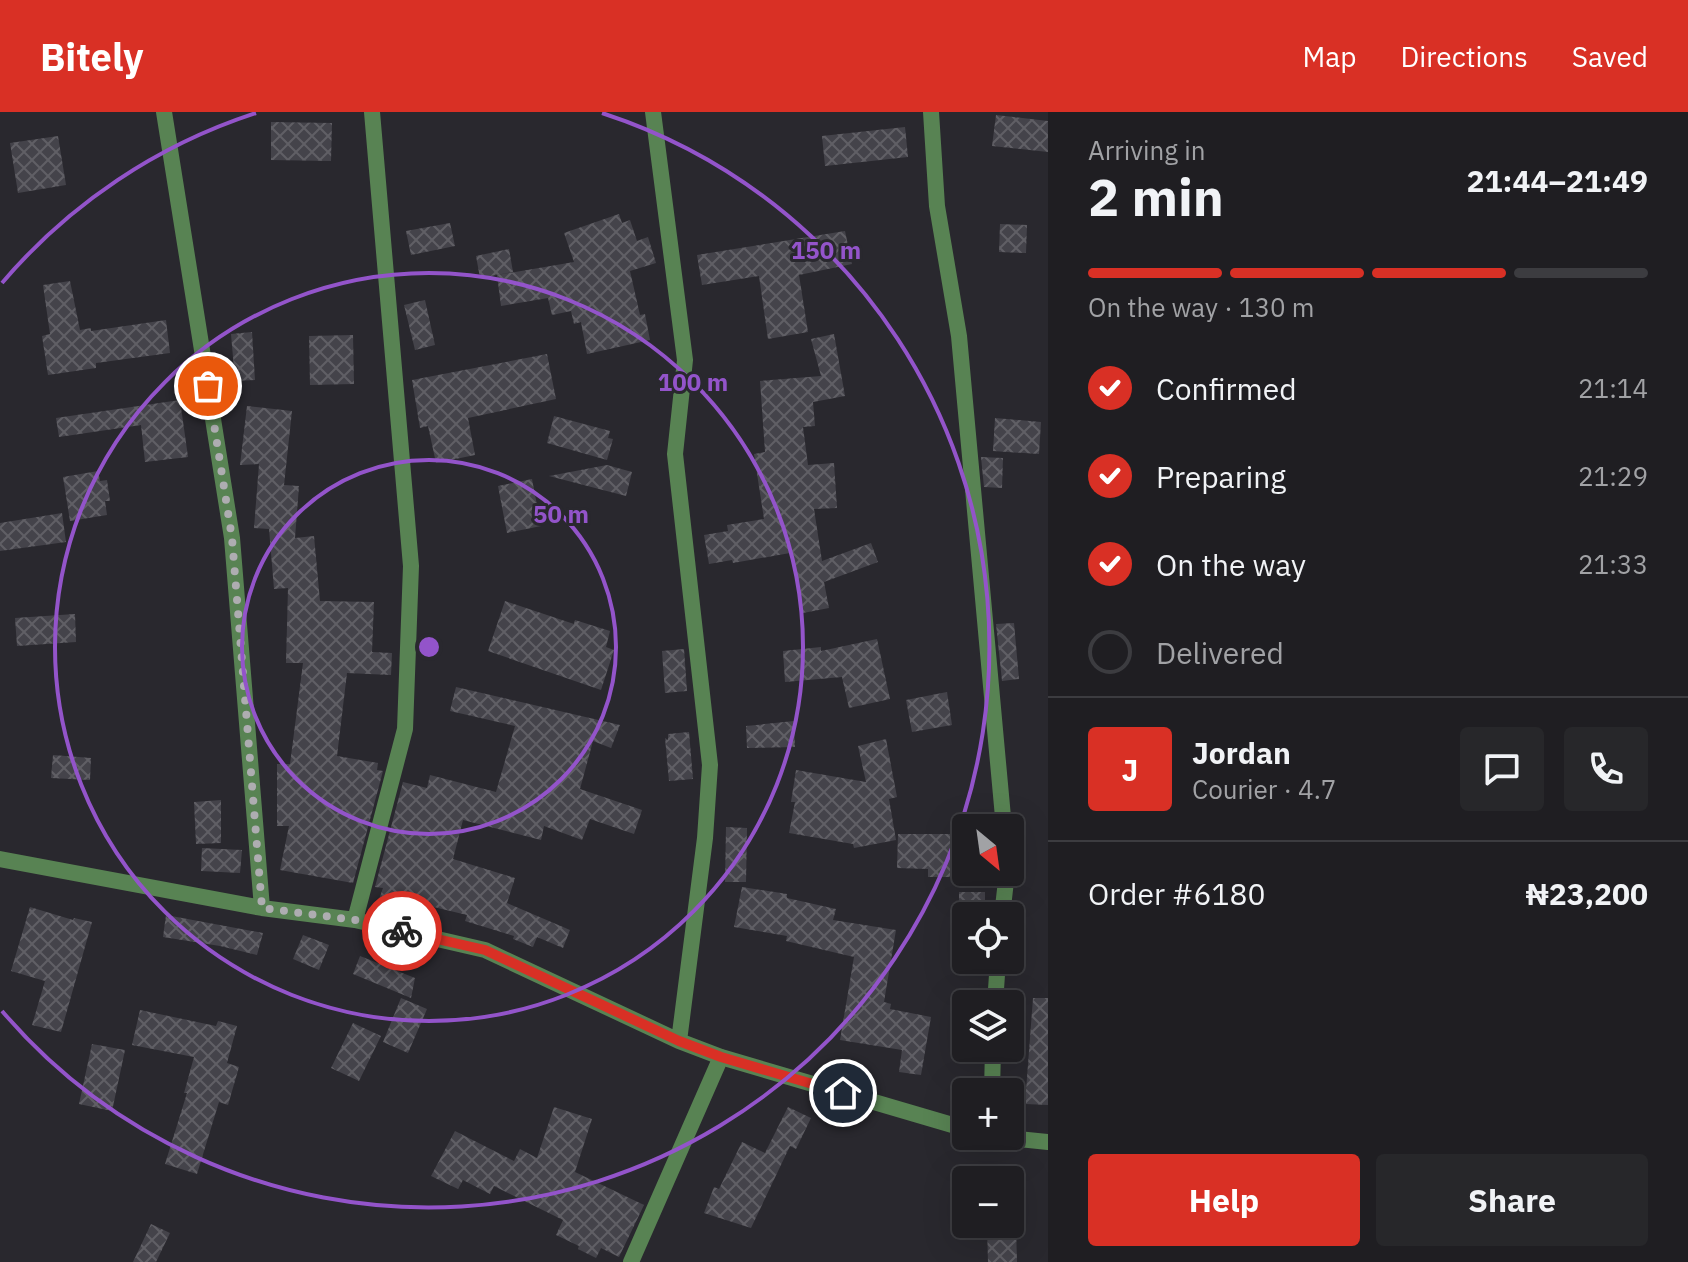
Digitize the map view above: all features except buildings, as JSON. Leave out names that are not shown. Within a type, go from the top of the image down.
[{"type":"street","points":[[164,112],[232,538],[262,908]]},
{"type":"street","points":[[355,920],[405,729],[411,566],[372,112]]},
{"type":"street","points":[[653,112],[685,360],[675,454],[710,765],[705,838],[679,1041]]},
{"type":"street","points":[[931,112],[937,206],[959,336],[1003,814]]},
{"type":"street","points":[[0,859],[262,908],[355,920],[485,950],[679,1041],[721,1057],[952,1125]]},
{"type":"street","points":[[631,1262],[721,1057]]},
{"type":"street","points":[[1024,1140],[1048,1142]]},
{"type":"way so far","points":[[208,386],[232,538],[262,908],[355,920],[402,931]]},
{"type":"route","points":[[402,931],[485,950],[679,1041],[721,1057],[843,1093]]}]
